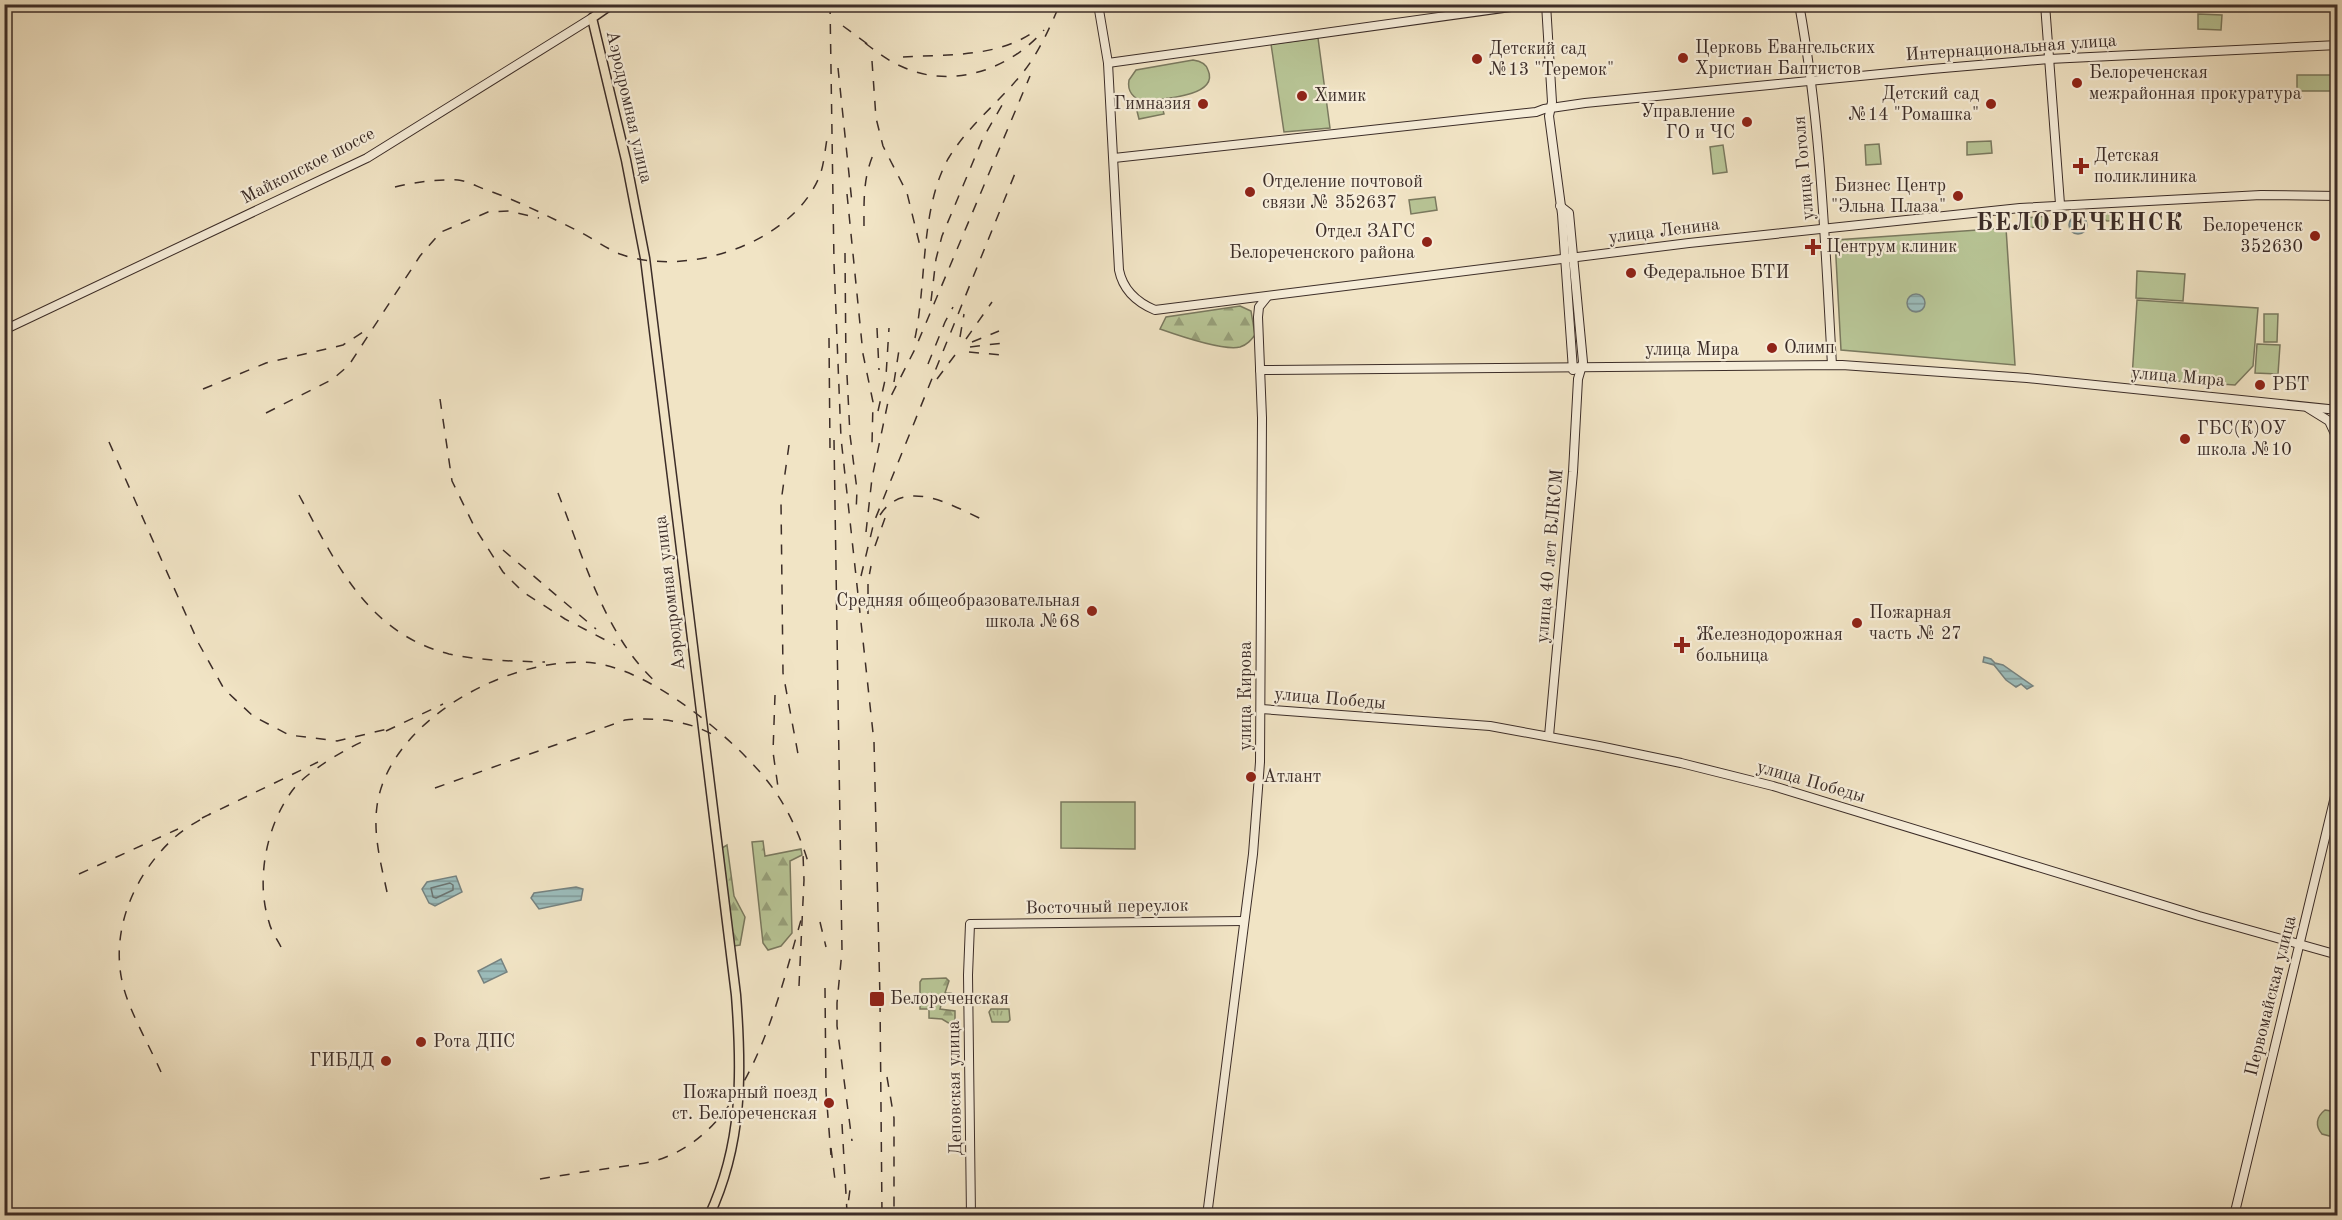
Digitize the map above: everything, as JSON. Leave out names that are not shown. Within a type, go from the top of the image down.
[{"type":"main road","name":"Майкопское шоссе","points":[[592,18],[612,4]]},
{"type":"main road","name":"Аэродромная улица","points":[[592,18],[626,160],[645,258],[734,983],[740,1067],[738,1111],[729,1168],[709,1215]]},
{"type":"street","name":"улица Ленина","points":[[1098,4],[1108,63],[1119,270],[1124,288],[1147,307],[1164,310],[1575,257],[2060,204],[2261,195],[2337,197]]},
{"type":"street","points":[[1108,63],[1532,4]]},
{"type":"street","name":"улица 40 лет ВЛКСМ","points":[[1546,4],[1548,108],[1560,206],[1571,366],[1578,379]]},
{"type":"street","name":"улица Гоголя","points":[[1799,4],[1812,80],[1825,218],[1832,365]]},
{"type":"street","points":[[2046,4],[2060,204]]},
{"type":"street","name":"Майкопское шоссе","points":[[4,330],[367,158],[592,18]]},
{"type":"street","name":"Интернациональная улица","points":[[1114,157],[1812,80],[2049,59],[2337,45]]},
{"type":"street","name":"улица 40 лет ВЛКСМ","points":[[1549,736],[1573,472],[1578,379],[1582,366],[1575,257],[1569,213],[1560,206]]},
{"type":"street","name":"улица Кирова","points":[[1208,1215],[1253,854],[1260,762],[1258,317],[1259,307],[1269,296]]},
{"type":"street","points":[[1236,300],[1253,307],[1258,317]]},
{"type":"street","name":"улица Мира","points":[[1260,370],[1832,365],[2027,378],[2337,410]]},
{"type":"street","name":"улица Мира","points":[[2302,405],[2329,421]]},
{"type":"street","points":[[2337,410],[2328,414],[2329,421],[2336,428],[2337,538]]},
{"type":"street","name":"улица Победы","points":[[1261,709],[1490,726],[1681,764],[1773,786],[2199,916],[2337,955]]},
{"type":"street","name":"Первомайская улица","points":[[2234,1215],[2337,784]]},
{"type":"street","name":"Восточный переулок","points":[[970,924],[1244,921]]},
{"type":"street","name":"Деповская улица","points":[[970,924],[968,949],[971,1215]]},
{"type":"green space","points":[[2198,14],[2222,15],[2221,30],[2198,29]]},
{"type":"green space","name":"Химик","points":[[1318,38],[1330,128],[1284,132],[1271,44]]},
{"type":"green space","points":[[1193,60],[1206,66],[1208,70],[1209,79],[1205,86],[1197,91],[1187,95],[1144,101],[1130,91],[1129,80],[1136,70]]},
{"type":"green space","points":[[2297,75],[2337,75],[2337,91],[2297,91]]},
{"type":"green space","points":[[1161,103],[1164,114],[1139,119],[1136,107]]},
{"type":"green space","points":[[1991,141],[1992,153],[1967,155],[1967,142]]},
{"type":"green space","points":[[1879,144],[1881,164],[1866,165],[1865,145]]},
{"type":"green space","points":[[1723,145],[1727,172],[1713,174],[1710,147]]},
{"type":"green space","points":[[1435,197],[1437,210],[1411,214],[1409,200]]},
{"type":"green space","points":[[2124,212],[2122,220],[2107,221],[2104,219],[2104,213]]},
{"type":"green space","points":[[2049,216],[2048,226],[2027,228],[2025,218]]},
{"type":"green space","points":[[2006,228],[2015,365],[1841,350],[1835,240]]},
{"type":"green space","points":[[2137,271],[2185,274],[2183,301],[2136,298]]},
{"type":"green space","points":[[2137,300],[2258,308],[2253,366],[2235,385],[2132,378]]},
{"type":"green space","points":[[1240,306],[1251,311],[1255,335],[1247,344],[1240,347],[1212,345],[1160,329],[1166,317]]},
{"type":"green space","points":[[2264,314],[2278,314],[2277,342],[2264,342]]},
{"type":"green space","points":[[2257,344],[2280,345],[2278,374],[2255,373]]},
{"type":"green space","points":[[1061,802],[1135,802],[1135,849],[1061,848]]},
{"type":"green space","points":[[763,841],[765,856],[801,849],[802,855],[790,861],[792,933],[781,946],[768,950],[763,943],[752,842]]},
{"type":"green space","points":[[727,845],[734,896],[745,917],[740,945],[734,946],[722,848]]},
{"type":"green space","points":[[946,978],[949,981],[945,993],[954,995],[952,1000],[942,1001],[940,1009],[955,1011],[955,1027],[942,1019],[929,1018],[929,1009],[920,1009],[922,979]]},
{"type":"green space","points":[[991,1009],[1009,1009],[1010,1020],[992,1022],[989,1012]]},
{"type":"green space","points":[[2325,1110],[2337,1112],[2337,1138],[2322,1134],[2318,1128],[2318,1119]]},
{"type":"water","points":[[2078,216],[2084,219],[2087,225],[2084,231],[2078,234],[2072,231],[2069,225],[2072,219]]},
{"type":"water","points":[[1916,294],[1922,297],[1925,303],[1922,309],[1916,312],[1910,309],[1907,303],[1910,297]]},
{"type":"water","points":[[1984,657],[2003,665],[2033,686],[2027,689],[2021,684],[2016,687],[2006,680],[1994,665],[1983,662]]},
{"type":"water","points":[[456,876],[462,892],[435,906],[429,903],[422,889],[427,882]]},
{"type":"water","points":[[576,887],[583,889],[581,900],[539,909],[531,898],[534,893]]},
{"type":"water","points":[[501,959],[507,972],[484,983],[478,971]]},
{"type":"railway","points":[[830,4],[834,263],[841,438],[874,742],[882,1216]]},
{"type":"railway","points":[[915,338],[928,223],[939,179],[948,159],[964,136],[1026,68],[1043,42],[1060,4]]},
{"type":"railway","points":[[843,26],[873,48]]},
{"type":"railway","points":[[865,43],[905,68],[924,74],[962,75],[980,72],[998,65],[1030,44],[1044,30]]},
{"type":"railway","points":[[903,57],[955,55],[988,50],[1020,40],[1035,31]]},
{"type":"railway","points":[[872,61],[876,118],[883,146],[907,193],[921,250]]},
{"type":"railway","points":[[838,68],[852,203]]},
{"type":"railway","points":[[866,532],[872,478],[888,402],[915,349],[1030,76]]},
{"type":"railway","points":[[931,301],[936,259],[942,236],[983,138],[1005,100]]},
{"type":"railway","points":[[395,187],[434,180],[465,181],[531,208],[620,254],[646,260],[675,261],[705,258],[735,249],[762,237],[787,220],[806,199],[820,175],[827,139]]},
{"type":"railway","points":[[864,226],[866,181],[873,155]]},
{"type":"railway","points":[[861,576],[874,522],[1018,166]]},
{"type":"railway","points":[[847,194],[863,354],[873,402],[872,444]]},
{"type":"railway","points":[[266,413],[333,379],[349,365],[420,256],[441,232],[488,212],[509,211],[539,218]]},
{"type":"railway","points":[[845,253],[846,370]]},
{"type":"railway","points":[[966,339],[992,302]]},
{"type":"railway","points":[[928,364],[953,307]]},
{"type":"railway","points":[[960,337],[964,314]]},
{"type":"railway","points":[[203,389],[266,363],[343,345],[369,328]]},
{"type":"railway","points":[[877,328],[879,370]]},
{"type":"railway","points":[[878,411],[886,376],[889,328]]},
{"type":"railway","points":[[972,342],[999,331]]},
{"type":"railway","points":[[829,338],[830,449]]},
{"type":"railway","points":[[970,347],[1003,343]]},
{"type":"railway","points":[[894,382],[899,350]]},
{"type":"railway","points":[[969,352],[1002,355]]},
{"type":"railway","points":[[937,379],[955,355]]},
{"type":"railway","points":[[847,375],[850,435],[857,490],[856,513]]},
{"type":"railway","points":[[440,399],[452,481],[475,528],[503,572],[523,592],[565,619],[615,645]]},
{"type":"railway","points":[[834,440],[842,951],[837,1026],[852,1141]]},
{"type":"railway","points":[[109,442],[199,644],[224,689],[253,716],[289,735],[337,741],[392,728]]},
{"type":"railway","points":[[789,445],[781,502],[783,673],[798,754]]},
{"type":"railway","points":[[558,493],[609,619],[623,643],[657,683]]},
{"type":"railway","points":[[299,495],[341,570],[375,612],[396,630],[421,644],[449,654],[485,659],[545,662]]},
{"type":"railway","points":[[880,515],[891,503],[903,497],[917,496],[947,503],[988,522]]},
{"type":"railway","points":[[875,546],[885,518]]},
{"type":"railway","points":[[503,550],[596,629]]},
{"type":"railway","points":[[868,614],[868,582],[871,566]]},
{"type":"railway","points":[[387,892],[377,839],[377,806],[386,775],[405,746],[430,720],[460,698],[493,681],[528,669],[562,663],[594,663],[616,668],[663,691],[710,725],[750,761],[772,787],[791,818],[808,862]]},
{"type":"railway","points":[[775,695],[773,752],[779,794]]},
{"type":"railway","points":[[386,731],[443,704]]},
{"type":"railway","points":[[435,788],[625,720],[648,719],[683,723],[715,736]]},
{"type":"railway","points":[[281,947],[270,925],[263,888],[266,852],[277,817],[295,787],[309,774],[347,749],[364,741]]},
{"type":"railway","points":[[202,818],[318,762]]},
{"type":"railway","points":[[161,1072],[124,989],[119,947],[122,926],[128,906],[147,868],[179,834],[210,814]]},
{"type":"railway","points":[[79,874],[178,829]]},
{"type":"railway","points":[[799,986],[803,854]]},
{"type":"railway","points":[[540,1179],[639,1164],[666,1157],[695,1141],[720,1117],[740,1088],[757,1056],[771,1021],[801,920]]},
{"type":"railway","points":[[820,922],[826,947]]},
{"type":"railway","points":[[825,988],[826,1092],[831,1155]]},
{"type":"railway","points":[[887,1077],[894,1118],[894,1216]]},
{"type":"railway","points":[[842,1124],[847,1212],[851,1182]]},
{"type":"railway","points":[[831,1148],[835,1180]]},
{"type":"place","name":"Церковь Евангельских Христиан Баптистов","points":[[1683,58]]},
{"type":"place","name":"Детский сад №13 \"Теремок\"","points":[[1477,59]]},
{"type":"place","name":"Белореченская межрайонная прокуратура","points":[[2077,83]]},
{"type":"place","name":"Химик","points":[[1302,96]]},
{"type":"place","name":"Гимназия","points":[[1203,104]]},
{"type":"place","name":"Детский сад №14 \"Ромашка\"","points":[[1991,104]]},
{"type":"place","name":"Управление ГО и ЧС","points":[[1747,122]]},
{"type":"place","name":"Детская поликлиника","points":[[2081,166]]},
{"type":"place","name":"Отделение почтовой связи № 352637","points":[[1250,192]]},
{"type":"place","name":"Бизнес Центр \"Эльна Плаза\"","points":[[1958,196]]},
{"type":"place","name":"Белореченск 352630","points":[[2315,236]]},
{"type":"place","name":"Отдел ЗАГС Белореченского района","points":[[1427,242]]},
{"type":"place","name":"Центрум клиник","points":[[1813,247]]},
{"type":"place","name":"Федеральное БТИ","points":[[1631,273]]},
{"type":"place","name":"Олимп","points":[[1772,348]]},
{"type":"place","name":"РБТ","points":[[2260,385]]},
{"type":"place","name":"ГБС(К)ОУ школа №10","points":[[2185,439]]},
{"type":"place","name":"Средняя общеобразовательная школа №68","points":[[1092,611]]},
{"type":"place","name":"Пожарная часть № 27","points":[[1857,623]]},
{"type":"place","name":"Железнодорожная больница","points":[[1682,645]]},
{"type":"place","name":"Атлант","points":[[1251,777]]},
{"type":"place","name":"Белореченская","points":[[877,999]]},
{"type":"place","name":"Рота ДПС","points":[[421,1042]]},
{"type":"place","name":"ГИБДД","points":[[386,1061]]},
{"type":"place","name":"Пожарный поезд ст. Белореченская","points":[[829,1103]]},
{"type":"district","name":"БЕЛОРЕЧЕНСК","points":[[2080,224]]}]
